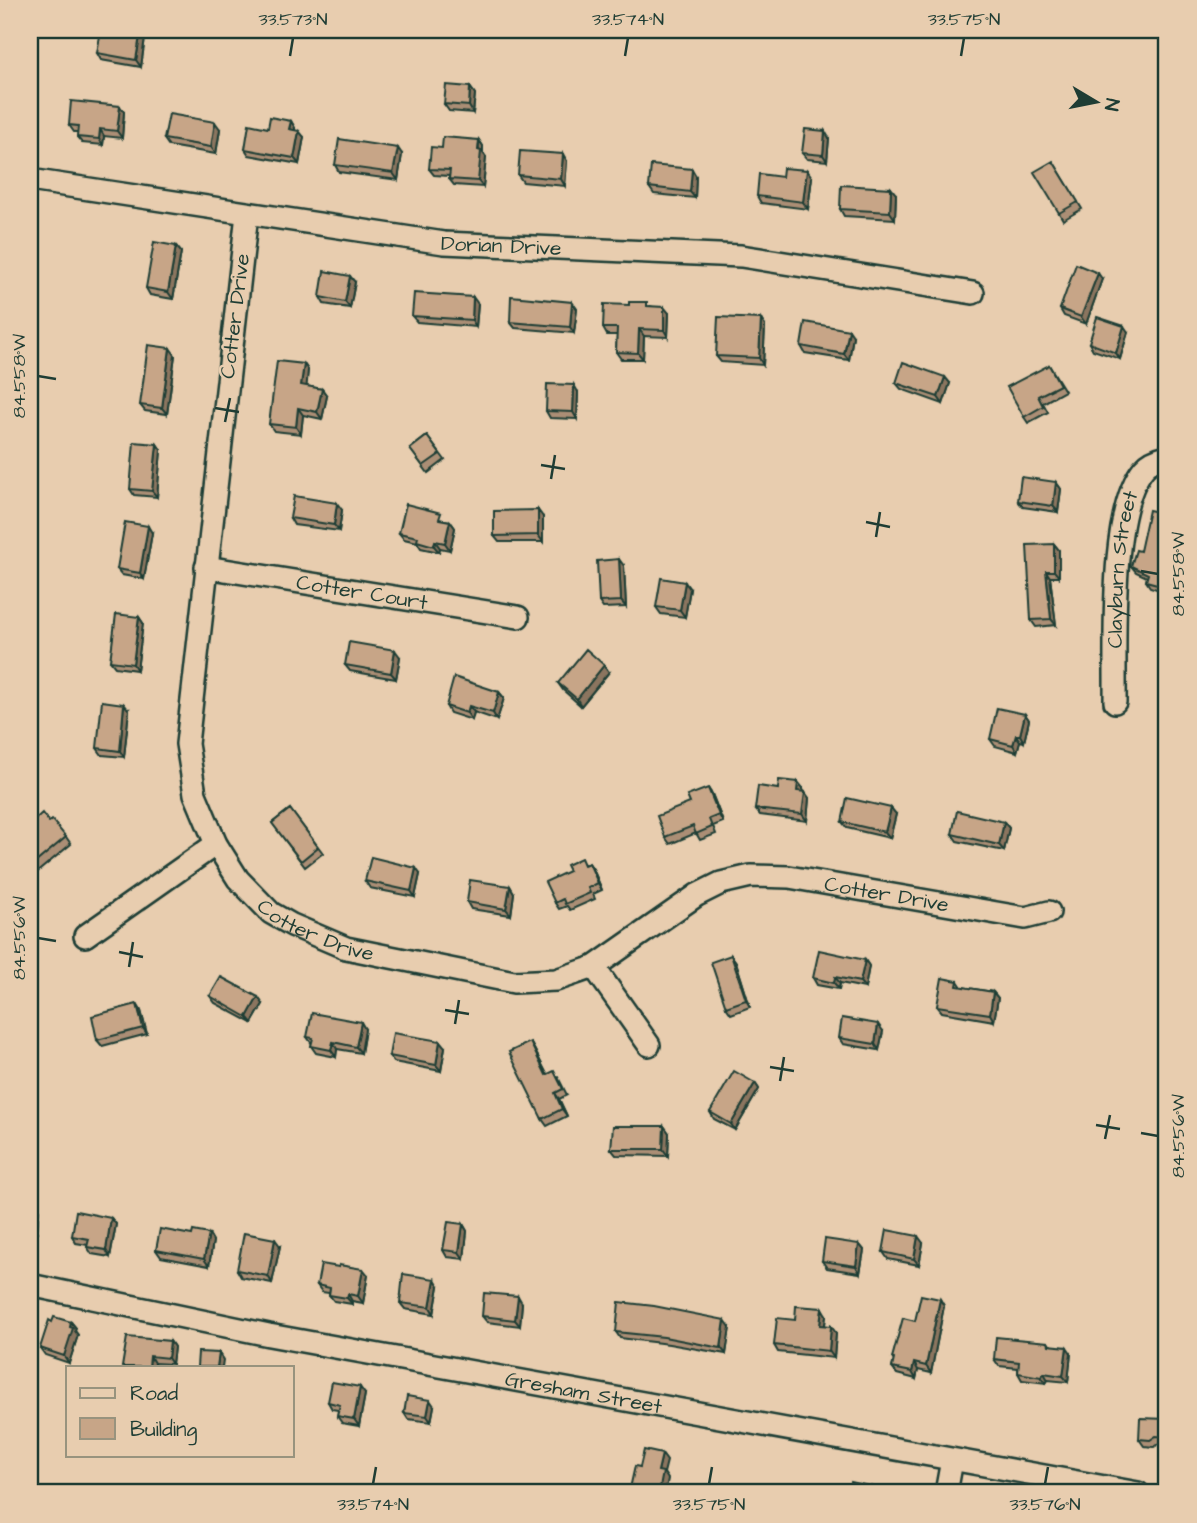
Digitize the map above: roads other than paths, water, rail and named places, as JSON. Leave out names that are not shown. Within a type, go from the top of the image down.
[{"type":"street","name":"Dorian Drive","points":[[30,180],[444,243],[741,256],[973,293]]},
{"type":"street","name":"Cotter Drive","points":[[247,214],[187,744],[195,794],[216,844],[238,879],[271,913],[292,925],[346,947],[514,982],[556,980],[594,967],[697,894],[721,883],[751,876],[789,877],[1025,918],[1049,912]]},
{"type":"street","name":"Clayburn Street","points":[[1115,702],[1117,560],[1124,517],[1136,480],[1145,467],[1157,458],[1167,456]]},
{"type":"street","name":"Cotter Court","points":[[206,567],[518,617]]},
{"type":"street","points":[[85,936],[216,844]]},
{"type":"street","points":[[594,967],[649,1045]]},
{"type":"street","name":"Gresham Street","points":[[30,1285],[283,1338],[1138,1493]]},
{"type":"street","points":[[946,1493],[952,1460]]}]
